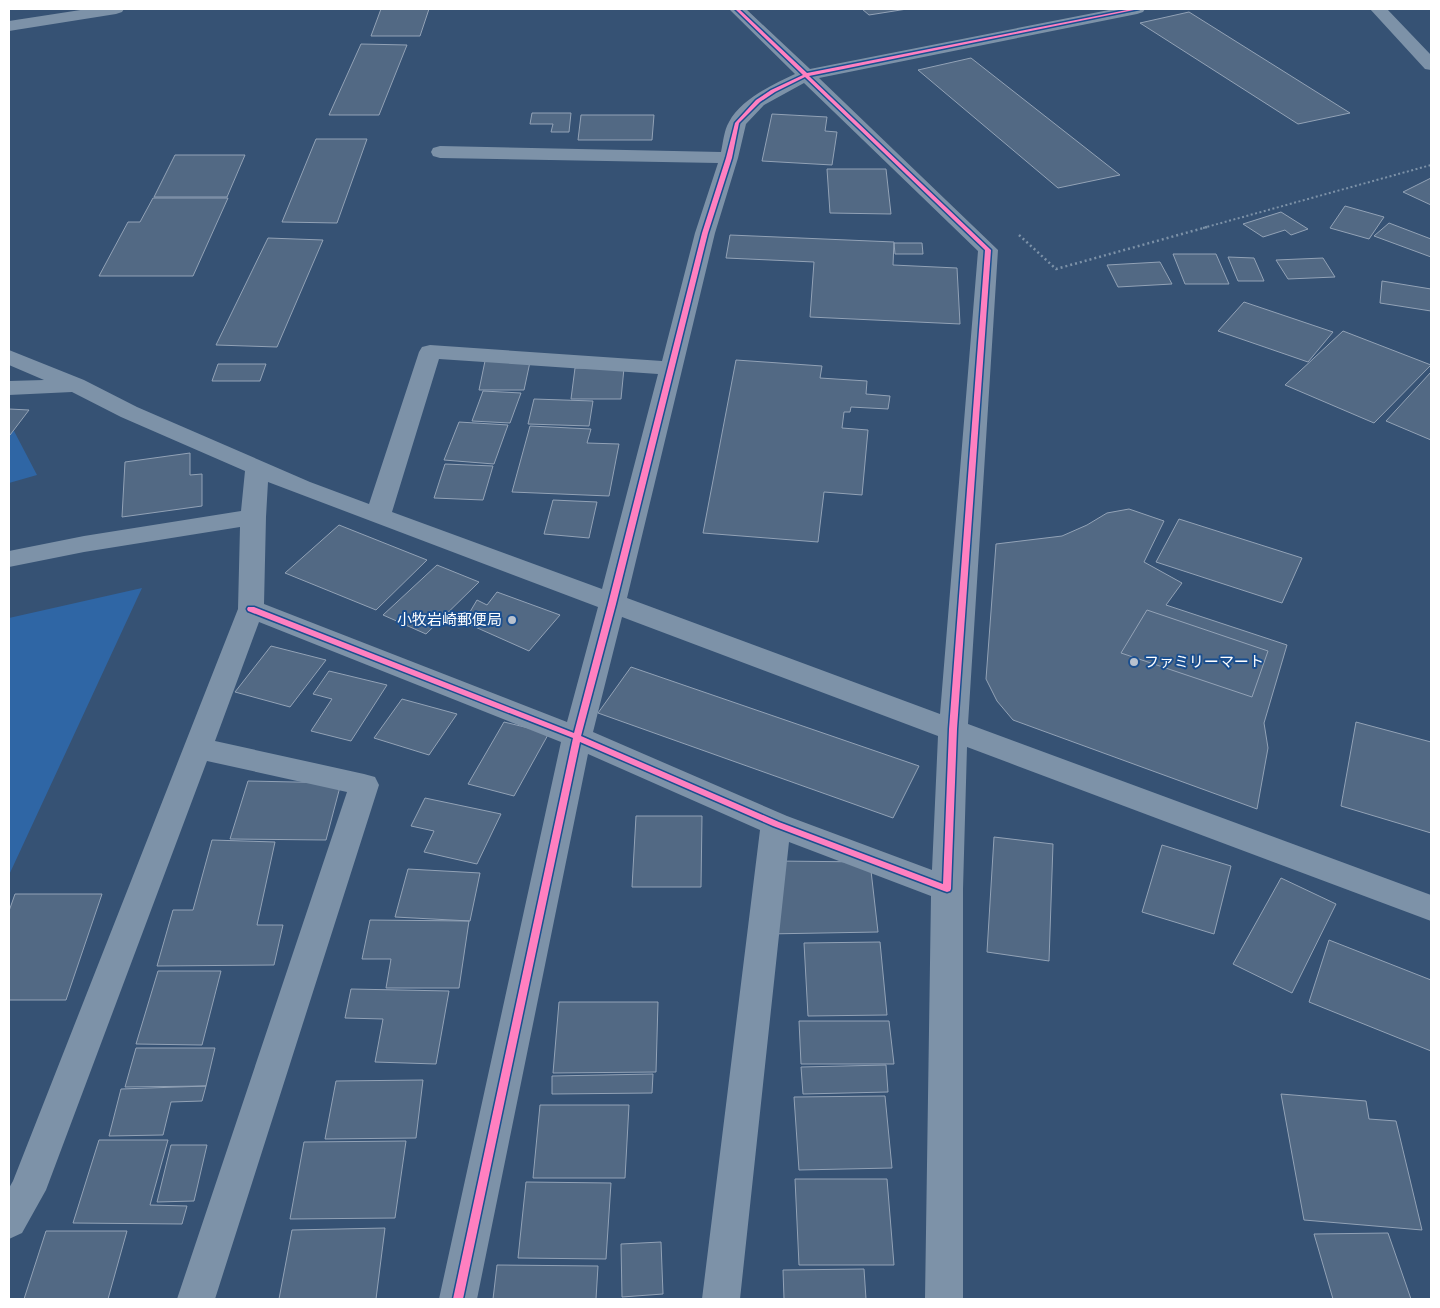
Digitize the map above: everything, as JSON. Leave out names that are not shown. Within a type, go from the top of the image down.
[{"type":"street","points":[[9,26],[116,9]]},
{"type":"street","points":[[737,9],[988,250],[953,729],[947,889],[944,1299]]},
{"type":"street","points":[[458,1299],[576,737],[612,604],[704,233],[729,158],[737,123],[758,101],[773,91],[806,75],[1137,9]]},
{"type":"street","points":[[1378,9],[1431,65]]},
{"type":"street","points":[[440,152],[729,158]]},
{"type":"street","points":[[378,516],[430,352],[671,368]]},
{"type":"street","points":[[9,357],[76,385],[129,412],[257,468],[378,516],[1431,908]]},
{"type":"street","points":[[9,388],[76,385]]},
{"type":"street","points":[[9,1221],[28,1190],[251,609],[253,517],[257,468]]},
{"type":"street","points":[[9,559],[84,544],[253,517]]},
{"type":"street","points":[[251,609],[576,737],[776,824],[947,889]]},
{"type":"street","points":[[196,1299],[364,785],[198,748]]},
{"type":"street","points":[[721,1299],[776,824]]},
{"type":"path","points":[[1012,229],[1056,269],[1431,166]]},
{"type":"shaded area","points":[[14,431],[37,475],[9,483],[9,432]]},
{"type":"shaded area","points":[[142,588],[9,875],[9,618]]},
{"type":"building","points":[[381,9],[429,9],[420,36],[371,36]]},
{"type":"building","points":[[862,9],[907,9],[869,15]]},
{"type":"building","points":[[1189,12],[1350,113],[1298,124],[1140,23]]},
{"type":"building","points":[[361,44],[407,45],[379,115],[329,115]]},
{"type":"building","points":[[971,58],[1120,175],[1058,188],[918,70]]},
{"type":"building","points":[[532,113],[571,113],[569,132],[551,132],[553,124],[530,124]]},
{"type":"building","points":[[772,114],[827,117],[825,131],[837,132],[832,165],[762,161]]},
{"type":"building","points":[[581,115],[654,115],[652,140],[578,140]]},
{"type":"building","points":[[316,139],[367,139],[337,223],[282,222]]},
{"type":"building","points":[[175,155],[245,155],[227,197],[154,197]]},
{"type":"building","points":[[827,169],[886,169],[891,214],[830,213]]},
{"type":"building","points":[[1431,178],[1431,205],[1403,192]]},
{"type":"building","points":[[153,198],[228,198],[193,276],[99,276],[128,222],[140,222]]},
{"type":"building","points":[[1345,206],[1384,217],[1369,239],[1330,228]]},
{"type":"building","points":[[1281,212],[1308,229],[1291,235],[1285,230],[1263,237],[1243,224]]},
{"type":"building","points":[[1389,223],[1431,239],[1431,257],[1374,236]]},
{"type":"building","points":[[730,235],[894,242],[893,265],[957,268],[960,324],[810,317],[814,262],[726,258]]},
{"type":"building","points":[[268,238],[323,240],[277,347],[216,345]]},
{"type":"building","points":[[894,243],[922,243],[923,254],[895,254]]},
{"type":"building","points":[[1173,254],[1216,254],[1229,284],[1185,284]]},
{"type":"building","points":[[1228,257],[1254,258],[1264,281],[1238,281]]},
{"type":"building","points":[[1323,258],[1335,277],[1288,279],[1276,260]]},
{"type":"building","points":[[1160,262],[1172,284],[1118,287],[1107,265]]},
{"type":"building","points":[[1382,281],[1431,289],[1431,311],[1380,303]]},
{"type":"building","points":[[1244,302],[1333,332],[1308,362],[1218,331]]},
{"type":"building","points":[[1343,331],[1431,365],[1374,423],[1285,385]]},
{"type":"building","points":[[736,360],[822,366],[820,378],[867,381],[866,394],[890,396],[888,409],[851,407],[850,412],[844,412],[842,428],[868,430],[862,495],[824,492],[818,542],[703,533]]},
{"type":"building","points":[[485,361],[530,362],[524,390],[479,390]]},
{"type":"building","points":[[218,364],[266,364],[260,381],[212,381]]},
{"type":"building","points":[[575,368],[624,368],[621,399],[571,399]]},
{"type":"building","points":[[1431,372],[1431,440],[1386,421]]},
{"type":"building","points":[[483,391],[521,393],[510,423],[472,421]]},
{"type":"building","points":[[534,399],[593,401],[589,426],[528,424]]},
{"type":"building","points":[[9,409],[29,410],[10,435],[9,435]]},
{"type":"building","points":[[459,422],[508,425],[494,464],[444,460]]},
{"type":"building","points":[[530,426],[591,429],[587,443],[619,444],[609,496],[512,492]]},
{"type":"building","points":[[190,453],[190,475],[202,474],[202,506],[122,517],[125,462]]},
{"type":"building","points":[[445,464],[493,466],[483,500],[434,498]]},
{"type":"building","points":[[553,500],[597,502],[589,538],[544,534]]},
{"type":"building","name":"ファミリーマート","points":[[1129,509],[1164,521],[1144,562],[1182,583],[1166,605],[1287,645],[1264,723],[1268,748],[1257,809],[1013,720],[997,701],[986,679],[996,544],[1062,536],[1087,525],[1107,513]]},
{"type":"building","points":[[1179,519],[1302,558],[1282,603],[1156,562]]},
{"type":"building","points":[[339,525],[427,560],[376,610],[285,573]]},
{"type":"building","points":[[437,565],[479,582],[426,634],[383,615]]},
{"type":"building","points":[[497,592],[560,615],[529,651],[464,622],[477,600],[487,605]]},
{"type":"building","points":[[1147,610],[1268,651],[1252,697],[1121,653]]},
{"type":"building","points":[[271,646],[326,660],[290,707],[235,692]]},
{"type":"building","points":[[631,667],[919,766],[893,818],[598,713]]},
{"type":"building","points":[[329,671],[387,685],[351,741],[311,731],[332,699],[313,694]]},
{"type":"building","points":[[402,699],[457,714],[429,755],[374,738]]},
{"type":"building","points":[[504,722],[549,733],[514,796],[468,784]]},
{"type":"building","points":[[1356,722],[1431,742],[1431,833],[1341,806]]},
{"type":"building","points":[[248,781],[341,783],[326,840],[230,839]]},
{"type":"building","points":[[425,798],[501,814],[477,864],[424,852],[434,831],[411,826]]},
{"type":"building","points":[[636,816],[702,816],[701,887],[632,887]]},
{"type":"building","points":[[994,837],[1053,844],[1049,961],[987,952]]},
{"type":"building","points":[[212,840],[275,842],[257,925],[283,925],[274,965],[157,966],[173,910],[193,910]]},
{"type":"building","points":[[1162,845],[1231,866],[1214,934],[1142,912]]},
{"type":"building","points":[[776,861],[870,862],[878,932],[766,934]]},
{"type":"building","points":[[408,869],[480,873],[470,921],[395,917]]},
{"type":"building","points":[[1281,878],[1336,904],[1292,993],[1233,964]]},
{"type":"building","points":[[15,894],[102,894],[66,1000],[9,1000],[9,911]]},
{"type":"building","points":[[370,920],[469,921],[459,988],[386,988],[391,959],[362,959]]},
{"type":"building","points":[[1329,940],[1431,980],[1431,1051],[1309,1002]]},
{"type":"building","points":[[880,942],[887,1015],[808,1016],[804,943]]},
{"type":"building","points":[[158,971],[221,971],[202,1045],[136,1044]]},
{"type":"building","points":[[351,989],[449,991],[436,1064],[375,1062],[383,1019],[345,1018]]},
{"type":"building","points":[[559,1002],[658,1002],[656,1072],[553,1073]]},
{"type":"building","points":[[799,1021],[889,1021],[894,1064],[801,1064]]},
{"type":"building","points":[[136,1048],[215,1048],[206,1086],[125,1087]]},
{"type":"building","points":[[886,1065],[888,1092],[803,1094],[801,1067]]},
{"type":"building","points":[[653,1074],[652,1093],[552,1094],[552,1076]]},
{"type":"building","points":[[423,1080],[416,1138],[325,1139],[336,1081]]},
{"type":"building","points":[[206,1086],[202,1101],[171,1102],[163,1135],[109,1136],[121,1089]]},
{"type":"building","points":[[1281,1094],[1366,1101],[1369,1119],[1396,1121],[1422,1230],[1304,1220]]},
{"type":"building","points":[[885,1096],[892,1168],[799,1170],[794,1097]]},
{"type":"building","points":[[540,1105],[629,1105],[625,1178],[533,1178]]},
{"type":"building","points":[[99,1140],[168,1140],[150,1205],[187,1206],[182,1224],[73,1223]]},
{"type":"building","points":[[406,1141],[395,1218],[290,1219],[304,1142]]},
{"type":"building","points":[[171,1145],[207,1145],[194,1201],[157,1202]]},
{"type":"building","points":[[795,1179],[887,1179],[894,1265],[799,1265]]},
{"type":"building","points":[[526,1182],[611,1183],[606,1259],[518,1258]]},
{"type":"building","points":[[385,1228],[376,1299],[279,1299],[292,1230]]},
{"type":"building","points":[[46,1231],[127,1231],[108,1299],[24,1299]]},
{"type":"building","points":[[1388,1233],[1411,1299],[1333,1299],[1314,1234]]},
{"type":"building","points":[[661,1242],[663,1294],[622,1297],[621,1244]]},
{"type":"building","points":[[497,1265],[598,1266],[596,1299],[493,1299]]},
{"type":"building","points":[[864,1269],[866,1299],[784,1299],[783,1270]]},
{"type":"cycle path","points":[[251,609],[577,737],[776,824],[947,889],[953,729],[988,250],[737,9]]},
{"type":"cycle path","points":[[458,1299],[577,737],[705,233],[729,158],[737,123],[758,101],[773,91],[806,75],[1137,9]]},
{"type":"place","name":"小牧岩崎郵便局","points":[[512,620]]},
{"type":"place","name":"ファミリーマート","points":[[1134,662]]}]
